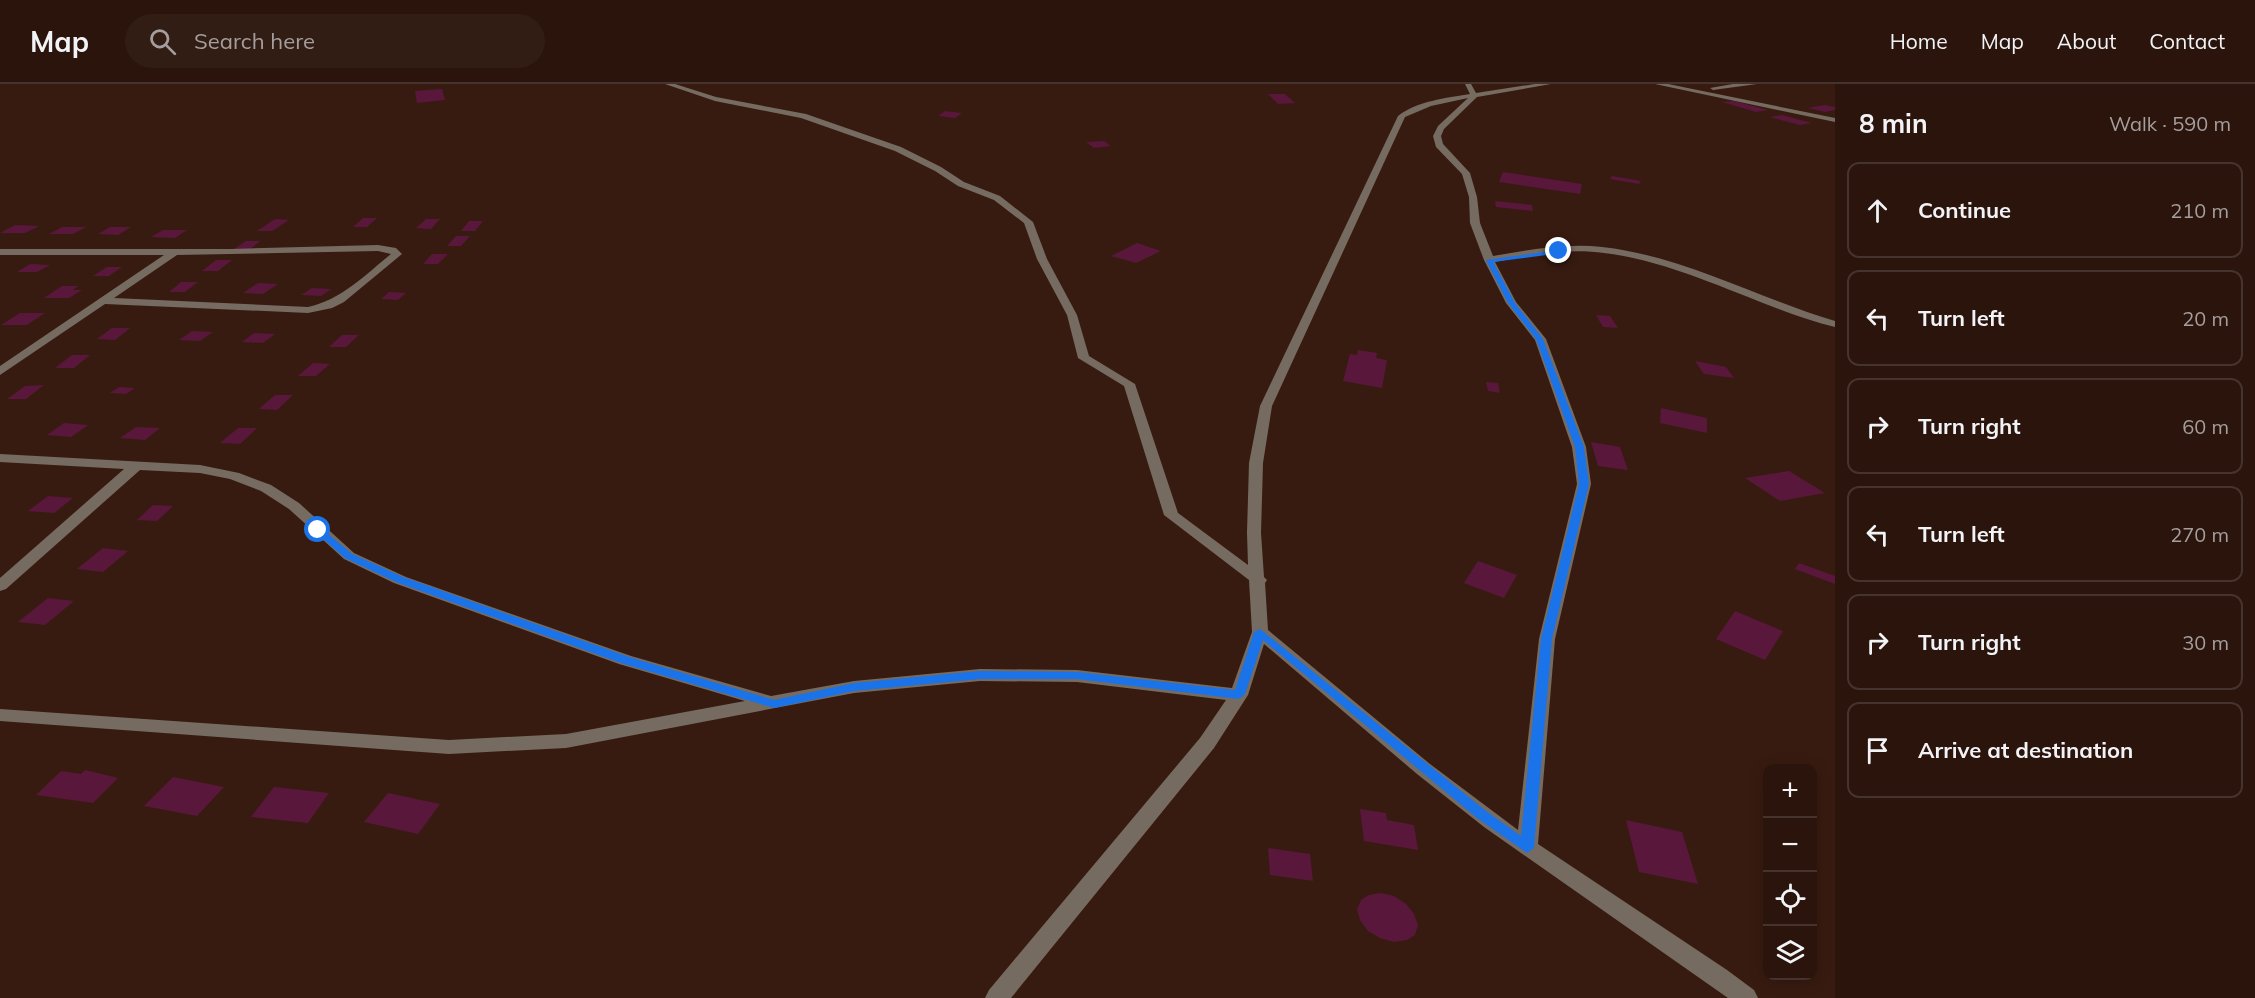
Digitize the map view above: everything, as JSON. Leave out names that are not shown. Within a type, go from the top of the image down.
[{"type":"street","points":[[668,84],[725,101],[803,116],[898,149],[939,169],[961,184],[997,198],[1028,222],[1042,259],[1072,315],[1084,358],[1129,384],[1171,514],[1258,580]]},
{"type":"street","points":[[997,998],[1208,743],[1239,694],[1260,632],[1254,533],[1256,463],[1266,406],[1402,116],[1418,108],[1471,90],[1548,84]]},
{"type":"street","points":[[1658,84],[1723,88],[1754,84]]},
{"type":"street","points":[[1685,86],[1835,120]]},
{"type":"street","points":[[1471,90],[1441,128],[1437,136],[1439,146],[1466,173],[1473,197],[1475,223],[1490,260],[1511,303],[1540,339],[1579,447],[1584,484],[1547,639],[1527,848]]},
{"type":"street","points":[[0,252],[175,252],[378,248],[393,250],[397,254],[340,300],[328,306],[308,310],[104,301]]},
{"type":"street","points":[[1490,260],[1583,249],[1637,256],[1694,273],[1756,299],[1835,324]]},
{"type":"street","points":[[1,370],[175,252]]},
{"type":"street","points":[[0,458],[200,469],[234,476],[266,488],[294,506],[349,556],[400,580],[625,660],[774,704]]},
{"type":"street","points":[[0,586],[137,465]]},
{"type":"street","points":[[1260,632],[1482,814],[1527,848],[1698,960],[1746,998]]},
{"type":"street","points":[[0,716],[449,747],[566,741],[774,704],[854,687],[980,675],[1077,676],[1239,694]]},
{"type":"building","points":[[442,89],[445,100],[417,103],[415,91]]},
{"type":"building","points":[[1268,94],[1285,94],[1295,103],[1278,104]]},
{"type":"building","points":[[1734,101],[1768,110],[1756,112],[1722,102]]},
{"type":"building","points":[[1824,105],[1835,107],[1835,110],[1825,112],[1808,108]]},
{"type":"building","points":[[945,111],[962,113],[955,118],[938,116]]},
{"type":"building","points":[[1782,115],[1812,123],[1800,125],[1770,117]]},
{"type":"building","points":[[1104,141],[1111,146],[1094,148],[1086,142]]},
{"type":"building","points":[[1503,172],[1582,184],[1580,194],[1499,182]]},
{"type":"building","points":[[1612,176],[1641,181],[1639,184],[1610,179]]},
{"type":"building","points":[[1495,201],[1532,205],[1533,211],[1496,207]]},
{"type":"building","points":[[363,218],[377,218],[367,227],[353,227]]},
{"type":"building","points":[[275,219],[289,220],[272,231],[257,231]]},
{"type":"building","points":[[426,219],[440,219],[431,229],[416,228]]},
{"type":"building","points":[[469,221],[483,221],[475,231],[461,231]]},
{"type":"building","points":[[15,225],[39,226],[25,233],[0,233]]},
{"type":"building","points":[[62,227],[86,227],[73,234],[49,234]]},
{"type":"building","points":[[110,227],[131,227],[118,235],[98,234]]},
{"type":"building","points":[[163,230],[187,230],[175,238],[151,237]]},
{"type":"building","points":[[456,236],[470,236],[461,246],[447,246]]},
{"type":"building","points":[[246,241],[260,241],[249,250],[234,249]]},
{"type":"building","points":[[1137,243],[1161,251],[1136,263],[1111,256]]},
{"type":"building","points":[[432,254],[448,254],[438,264],[423,264]]},
{"type":"building","points":[[216,260],[232,260],[218,271],[202,271]]},
{"type":"building","points":[[30,264],[50,265],[37,272],[17,272]]},
{"type":"building","points":[[107,267],[122,267],[109,276],[93,276]]},
{"type":"building","points":[[181,282],[198,282],[185,292],[169,292]]},
{"type":"building","points":[[258,283],[278,284],[263,294],[243,293]]},
{"type":"building","points":[[62,286],[78,286],[73,290],[82,290],[69,298],[44,298]]},
{"type":"building","points":[[312,288],[331,289],[321,296],[301,295]]},
{"type":"building","points":[[389,292],[406,293],[398,300],[381,299]]},
{"type":"building","points":[[20,313],[45,313],[27,325],[1,325]]},
{"type":"building","points":[[1596,315],[1610,316],[1618,328],[1603,327]]},
{"type":"building","points":[[112,328],[130,328],[115,340],[97,339]]},
{"type":"building","points":[[192,331],[213,332],[200,341],[179,340]]},
{"type":"building","points":[[254,333],[275,334],[263,343],[242,342]]},
{"type":"building","points":[[342,335],[359,335],[346,347],[329,347]]},
{"type":"building","points":[[1358,350],[1377,353],[1376,358],[1387,360],[1382,388],[1343,381],[1350,354],[1357,355]]},
{"type":"building","points":[[72,355],[90,355],[74,368],[55,368]]},
{"type":"building","points":[[1695,361],[1726,367],[1734,378],[1704,374]]},
{"type":"building","points":[[313,363],[330,364],[316,376],[298,376]]},
{"type":"building","points":[[1486,382],[1498,383],[1500,393],[1488,391]]},
{"type":"building","points":[[44,385],[26,399],[7,399],[25,386]]},
{"type":"building","points":[[119,387],[135,388],[126,394],[110,393]]},
{"type":"building","points":[[275,395],[293,395],[277,410],[259,409]]},
{"type":"building","points":[[1661,408],[1707,418],[1707,433],[1660,423]]},
{"type":"building","points":[[64,423],[88,425],[71,437],[47,435]]},
{"type":"building","points":[[136,427],[160,428],[145,440],[120,438]]},
{"type":"building","points":[[238,428],[257,428],[240,444],[220,443]]},
{"type":"building","points":[[1591,442],[1620,447],[1628,470],[1598,466]]},
{"type":"building","points":[[1789,471],[1825,493],[1780,501],[1745,478]]},
{"type":"building","points":[[48,496],[73,498],[54,513],[28,511]]},
{"type":"building","points":[[153,505],[173,506],[157,521],[137,520]]},
{"type":"building","points":[[103,548],[128,551],[103,572],[77,569]]},
{"type":"building","points":[[1478,561],[1517,575],[1504,598],[1464,583]]},
{"type":"building","points":[[1799,563],[1835,576],[1835,584],[1795,569]]},
{"type":"building","points":[[48,598],[74,601],[45,625],[18,622]]},
{"type":"building","points":[[1735,611],[1783,631],[1765,660],[1716,639]]},
{"type":"building","points":[[85,770],[118,778],[93,803],[36,795],[61,771],[81,774]]},
{"type":"building","points":[[173,777],[224,787],[197,816],[144,806]]},
{"type":"building","points":[[274,787],[329,793],[308,823],[251,817]]},
{"type":"building","points":[[388,793],[440,804],[418,834],[364,822]]},
{"type":"building","points":[[1360,809],[1386,813],[1387,820],[1414,825],[1418,850],[1364,841]]},
{"type":"building","points":[[1626,820],[1682,832],[1698,884],[1639,872]]},
{"type":"building","points":[[1268,848],[1310,854],[1313,881],[1270,875]]},
{"type":"building","points":[[1381,893],[1394,896],[1406,904],[1414,914],[1418,925],[1415,935],[1407,940],[1394,942],[1368,931],[1360,920],[1357,910],[1361,900],[1369,895]]},
{"type":"route","points":[[318,530],[349,556],[400,580],[625,660],[774,704],[854,687],[980,675],[1077,676],[1239,694],[1260,632],[1482,814],[1527,848],[1547,639],[1584,484],[1579,447],[1540,339],[1511,303],[1490,260],[1559,251]]}]
